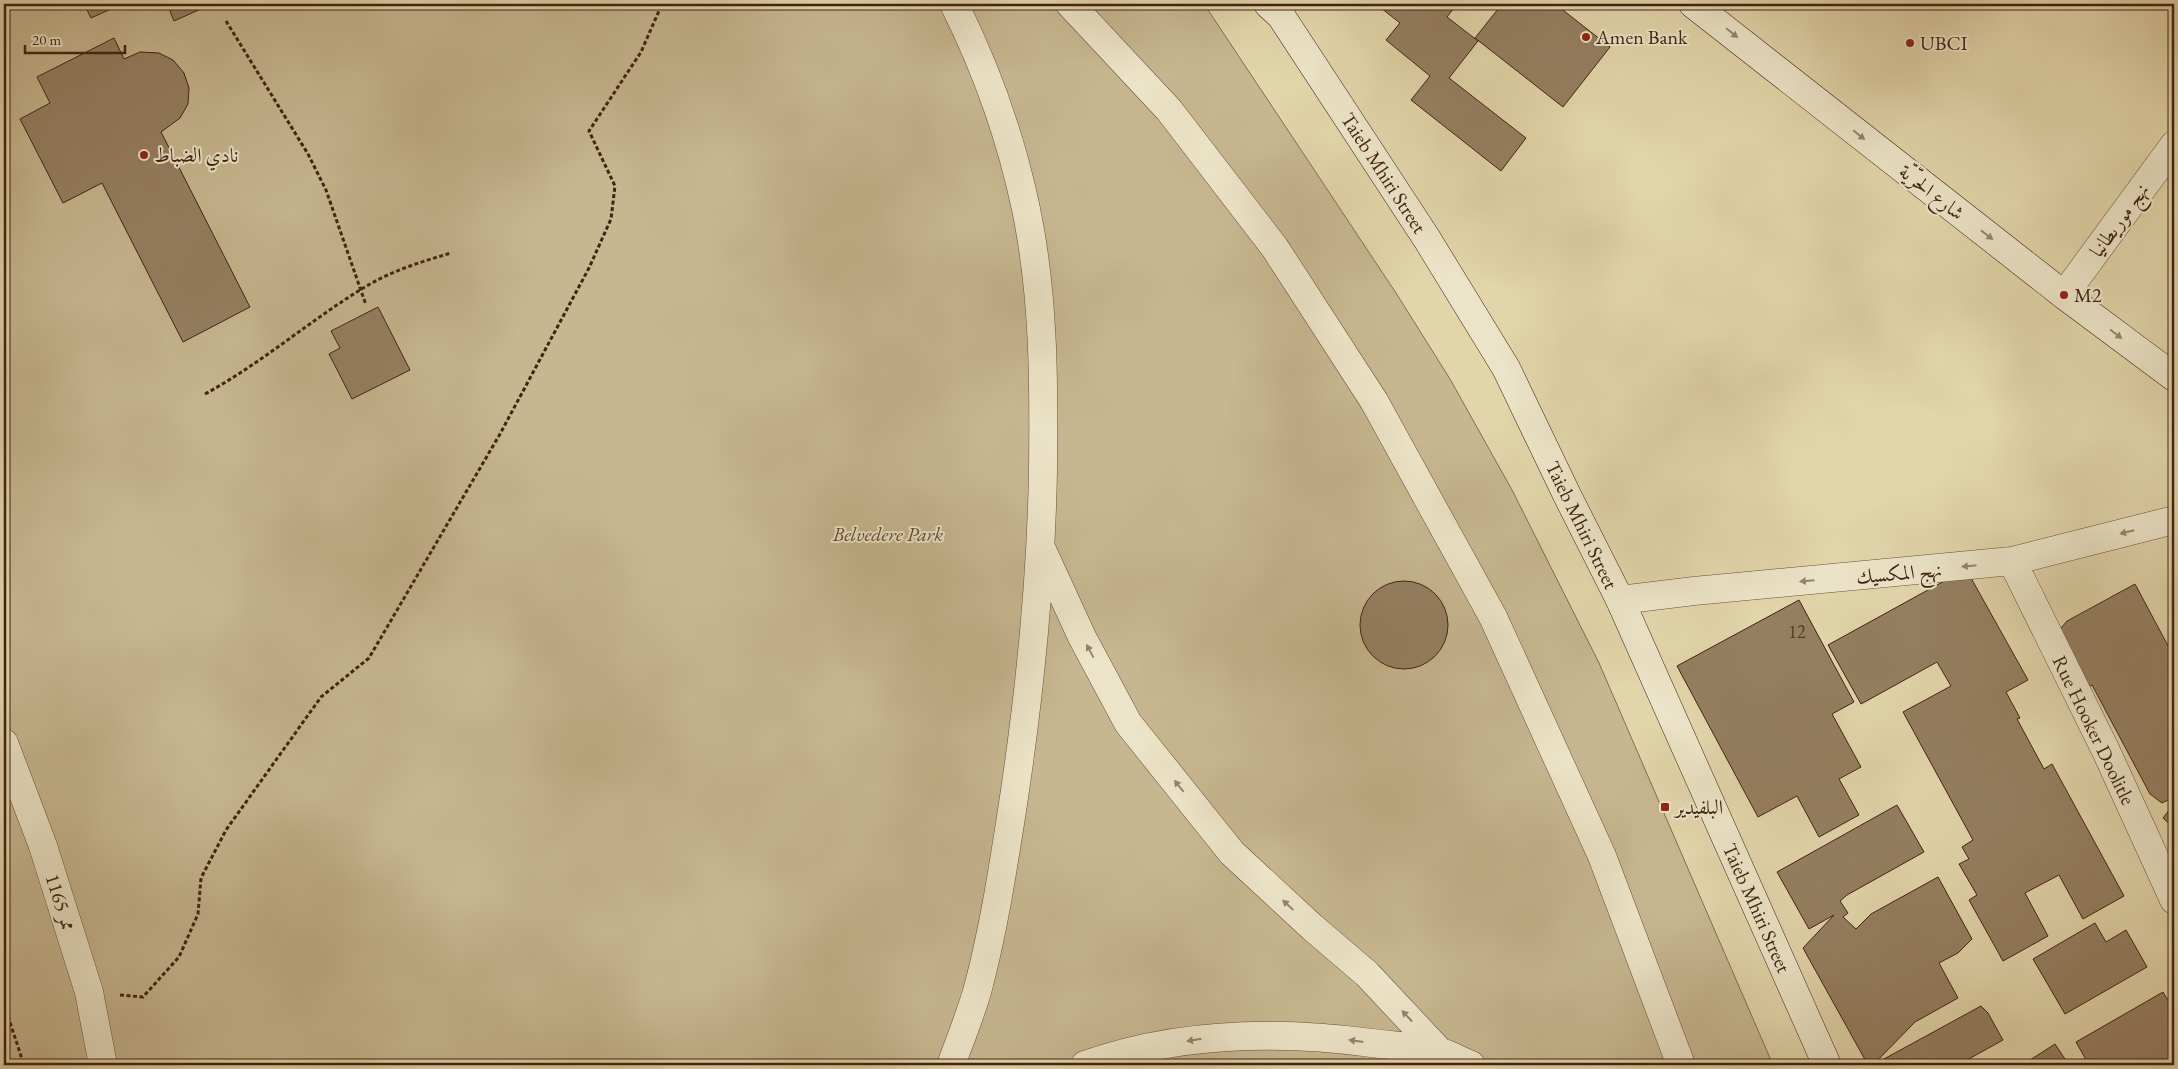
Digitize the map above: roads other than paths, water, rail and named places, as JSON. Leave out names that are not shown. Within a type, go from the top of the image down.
[{"type":"street","points":[[951,1065],[977,989],[1001,879],[1020,762],[1033,658],[1042,549],[1043,353],[1036,272],[1029,226],[1004,125],[975,46],[954,4]]},
{"type":"street","points":[[1070,4],[1169,110],[1246,210],[1275,248],[1374,401],[1493,617],[1602,856],[1681,1065]]},
{"type":"street","name":"شارع الحرّيّة","points":[[1693,4],[2064,295],[2174,377]]},
{"type":"street","name":"Taieb Mhiri Street","points":[[1276,8],[1427,239],[1506,368],[1620,600],[1827,1065]]},
{"type":"street","name":"نهج موريطانيا","points":[[2064,295],[2174,145]]},
{"type":"street","name":"نهج المكسيك","points":[[1620,600],[1694,591],[2012,561],[2174,520]]},
{"type":"street","points":[[1042,549],[1082,637],[1128,723],[1232,852],[1312,927],[1367,974],[1440,1052]]},
{"type":"street","name":"Rue Hooker Doolitle","points":[[2012,561],[2140,825],[2174,900]]},
{"type":"street","name":"ممر 1165","points":[[4,743],[43,846],[89,992],[102,1056]]},
{"type":"street","points":[[2140,825],[2174,852]]},
{"type":"street","points":[[1085,1065],[1145,1047],[1208,1038],[1288,1034],[1440,1052],[1472,1065]]},
{"type":"street","points":[[102,1056],[119,1065]]},
{"type":"place","name":"Amen Bank","points":[[1586,37]]},
{"type":"place","name":"UBCI","points":[[1910,43]]},
{"type":"place","name":"نادي الضباط","points":[[144,155]]},
{"type":"place","name":"M2","points":[[2064,295]]},
{"type":"place","name":"البلفيدير","points":[[1665,807]]},
{"type":"park label","name":"Belvedere Park","points":[[888,534]]}]
